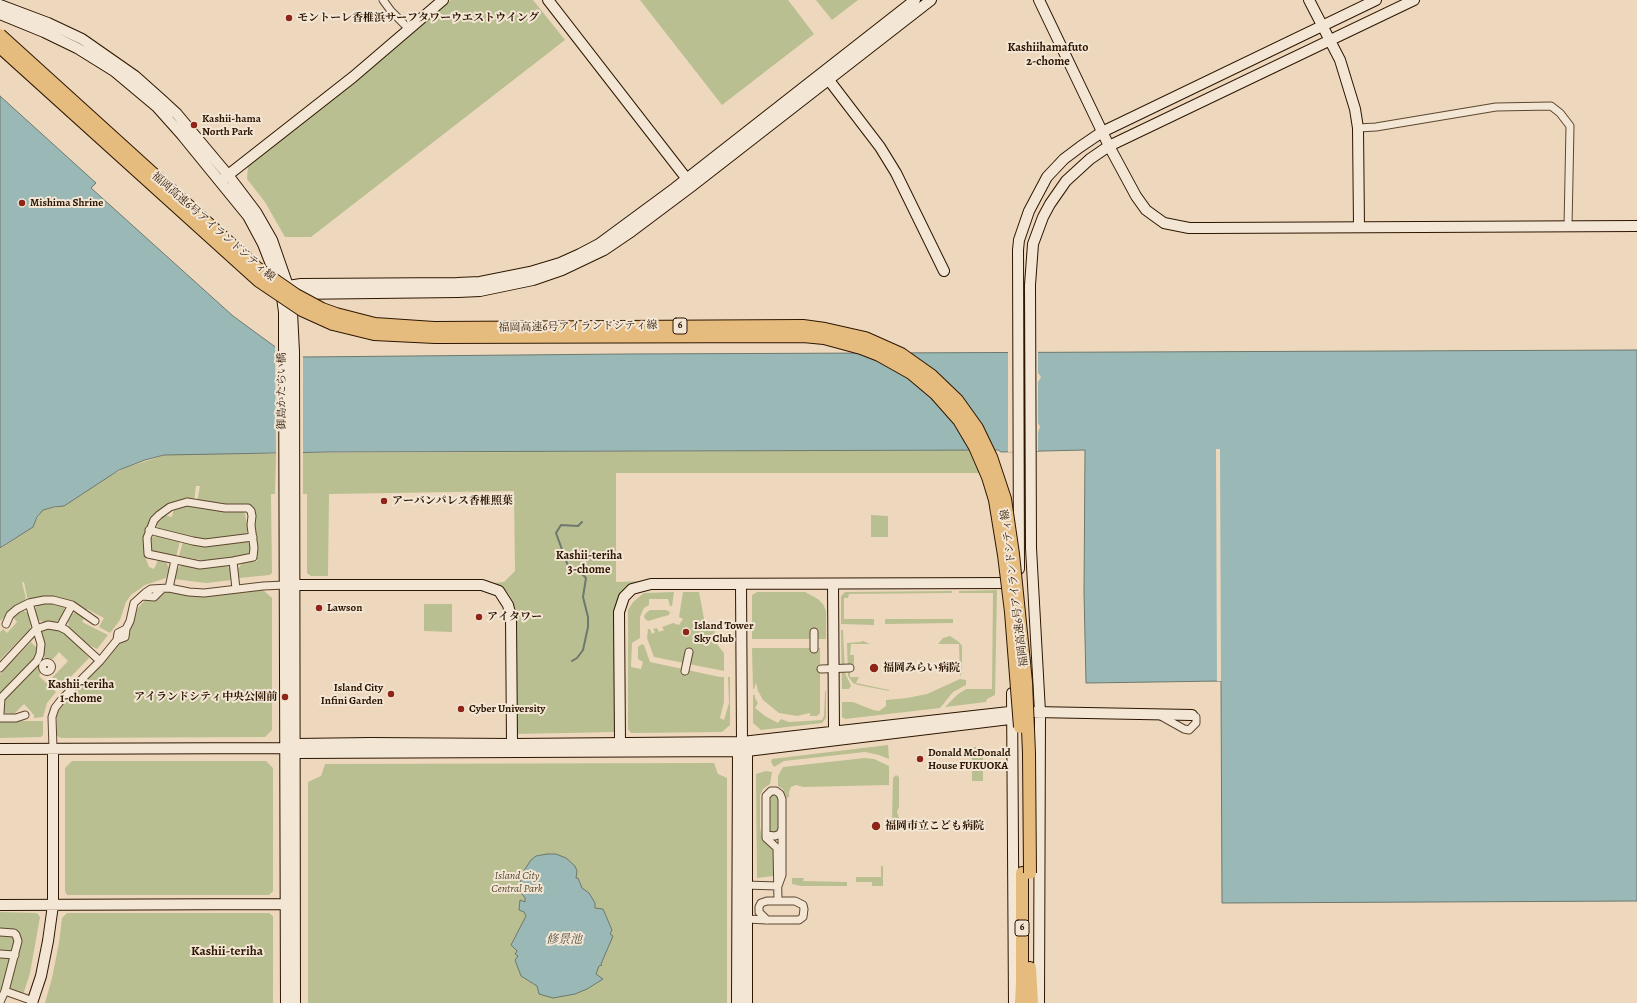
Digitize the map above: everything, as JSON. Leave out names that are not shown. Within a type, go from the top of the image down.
[{"type":"highway","name":"福岡高速6号アイランドシティ線","points":[[0,35],[257,268],[296,295],[329,312],[354,320],[375,324],[434,328],[803,326],[846,333],[877,343],[901,354],[932,376],[957,400],[977,428],[991,457],[1005,499],[1013,554],[1026,682],[1029,753],[1026,873],[1026,982]]},
{"type":"highway","name":"福岡高速6号アイランドシティ線","points":[[0,47],[259,281],[302,310],[333,324],[374,334],[428,337],[803,336],[844,342],[879,355],[911,373],[926,384],[949,408],[968,434],[984,466],[995,500],[1009,591],[1017,683],[1026,873]]},
{"type":"highway","points":[[1021,1003],[1026,982]]},
{"type":"highway","points":[[1026,982],[1032,1003]]},
{"type":"street","points":[[383,0],[391,11],[409,29]]},
{"type":"street","points":[[225,178],[353,77],[443,0]]},
{"type":"street","points":[[548,0],[689,182]]},
{"type":"street","points":[[826,76],[915,0]]},
{"type":"street","points":[[286,290],[458,292],[503,287],[533,280],[562,270],[604,250],[632,231],[689,182],[826,76],[931,0]]},
{"type":"street","points":[[1038,0],[1109,146],[1141,205],[1158,220],[1170,225],[1195,228],[1637,226]]},
{"type":"street","points":[[1309,0],[1340,60],[1356,109],[1358,128],[1359,227]]},
{"type":"street","points":[[1014,1003],[1013,715],[1019,526],[1019,240],[1036,196],[1047,177],[1061,162],[1102,132],[1376,0]]},
{"type":"street","points":[[1039,1003],[1040,712],[1030,527],[1030,285],[1033,244],[1043,217],[1066,181],[1090,159],[1109,146],[1414,0]]},
{"type":"street","points":[[0,5],[48,23],[82,39],[118,63],[150,88],[172,110],[225,178]]},
{"type":"street","points":[[0,14],[44,32],[77,48],[114,71],[157,107],[225,178]]},
{"type":"street","points":[[826,76],[880,147],[896,174],[944,271]]},
{"type":"street","points":[[1358,128],[1376,127],[1496,107],[1551,106],[1560,113],[1570,126],[1568,227]]},
{"type":"street","name":"御島かたらい橋","points":[[225,178],[256,212],[264,225],[272,240],[286,290],[288,312],[290,585]]},
{"type":"street","points":[[187,502],[230,509],[248,508],[251,511],[252,516],[251,525],[253,536],[253,557],[233,561],[200,565],[148,554],[147,538],[154,520],[170,506],[187,502]]},
{"type":"street","points":[[150,530],[204,543],[253,536]]},
{"type":"street","points":[[169,588],[175,560]]},
{"type":"street","points":[[233,561],[236,589]]},
{"type":"street","points":[[620,744],[619,612],[626,594],[632,589],[651,584],[1018,583]]},
{"type":"street","points":[[738,1003],[742,885],[741,584]]},
{"type":"street","points":[[833,584],[834,731]]},
{"type":"street","points":[[286,1003],[285,748],[290,585]]},
{"type":"street","points":[[290,585],[295,748],[295,1003]]},
{"type":"street","points":[[5,991],[33,1002],[41,976],[47,948],[53,904],[52,717],[55,708],[100,661],[117,640],[125,637],[134,603],[151,589],[161,590],[169,588],[204,593],[263,586],[290,585],[488,586],[499,592],[508,606],[511,617],[512,744]]},
{"type":"street","points":[[6,624],[10,615],[29,603],[53,600],[72,605],[95,622]]},
{"type":"street","points":[[0,713],[1,698],[40,663],[41,644],[29,603]]},
{"type":"street","points":[[60,627],[72,605]]},
{"type":"street","points":[[0,668],[36,629],[48,625],[60,627],[100,661]]},
{"type":"street","points":[[814,632],[814,649]]},
{"type":"street","points":[[685,671],[690,652]]},
{"type":"street","points":[[821,669],[850,668]]},
{"type":"street","points":[[0,749],[742,748],[1040,712],[1192,715],[1196,717],[1196,723],[1189,730],[1184,729],[1158,715]]},
{"type":"street","points":[[0,718],[16,718],[24,715]]},
{"type":"street","points":[[295,748],[512,744],[620,744],[742,748],[834,731],[1013,715]]},
{"type":"street","points":[[778,886],[782,875],[783,829],[780,794],[776,791],[772,791],[766,796],[766,838],[777,848],[778,901]]},
{"type":"street","points":[[766,835],[775,836],[780,834],[783,829]]},
{"type":"street","points":[[742,885],[778,886]]},
{"type":"street","points":[[742,885],[747,919],[747,1003]]},
{"type":"street","points":[[747,919],[767,920],[799,920],[803,917],[803,905],[799,902],[767,900],[759,907],[759,912],[767,920]]},
{"type":"street","points":[[0,905],[285,904]]},
{"type":"street","points":[[0,932],[11,932],[16,935],[18,941],[5,991],[0,1002]]},
{"type":"street","points":[[0,954],[15,955]]},
{"type":"green space","points":[[451,0],[533,0],[565,40],[311,237],[285,237],[265,202],[247,179],[248,166],[356,81]]},
{"type":"green space","points":[[640,0],[788,0],[814,34],[722,105]]},
{"type":"green space","points":[[816,0],[858,0],[832,20]]},
{"type":"green space","points":[[987,450],[988,473],[616,473],[616,582],[644,581],[631,584],[624,590],[619,598],[615,732],[516,734],[515,610],[513,601],[508,593],[501,586],[492,583],[504,582],[515,571],[514,491],[329,494],[328,576],[311,576],[307,573],[307,494],[303,494],[303,453]]},
{"type":"green space","points":[[183,453],[276,454],[275,494],[271,494],[272,573],[270,575],[239,578],[238,569],[242,563],[257,561],[257,545],[249,506],[243,504],[230,506],[197,502],[200,486],[196,486],[194,502],[188,500],[152,519],[144,538],[146,559],[149,567],[154,569],[158,560],[166,562],[169,568],[166,578],[145,585],[131,595],[126,602],[120,620],[110,633],[99,627],[104,618],[87,609],[86,611],[69,600],[53,597],[30,600],[27,597],[24,582],[22,583],[26,598],[0,621],[0,549],[32,527],[42,510],[64,506],[106,478],[125,468],[165,455]]},
{"type":"green space","points":[[187,505],[229,512],[244,510],[248,529],[245,535],[203,540],[158,530],[157,523],[164,515],[172,517],[174,508]]},
{"type":"green space","points":[[871,515],[888,516],[888,537],[871,537]]},
{"type":"green space","points":[[156,535],[180,541],[176,557],[153,551],[150,547],[150,540]]},
{"type":"green space","points":[[246,540],[250,545],[250,551],[247,556],[206,561],[179,556],[183,542],[217,545]]},
{"type":"green space","points":[[182,565],[199,568],[226,565],[231,570],[232,580],[206,583],[174,579],[177,569]]},
{"type":"green space","points":[[263,590],[272,598],[272,730],[265,737],[61,738],[57,736],[57,715],[61,706],[93,674],[129,630],[138,608],[145,600],[160,593],[169,591],[235,592]]},
{"type":"green space","points":[[997,590],[995,695],[987,699],[986,702],[945,707],[958,694],[966,689],[992,689],[993,593],[959,593],[959,591]]},
{"type":"green space","points":[[952,591],[952,593],[849,594],[848,598],[844,598],[844,619],[874,619],[874,625],[841,624],[841,596],[845,592]]},
{"type":"green space","points":[[674,592],[672,606],[670,606],[668,599],[649,599],[649,605],[644,608],[640,617],[640,638],[632,643],[631,667],[641,669],[643,662],[638,659],[638,647],[642,644],[644,645],[650,662],[724,677],[724,702],[720,718],[724,720],[729,703],[728,677],[730,677],[730,725],[722,732],[631,733],[628,729],[628,610],[633,602],[644,593]]},
{"type":"green space","name":"Island Tower Sky Club","points":[[683,592],[699,592],[705,624],[711,624],[715,632],[711,637],[724,653],[724,671],[654,657],[647,638],[648,629],[650,629],[652,634],[655,632],[653,629],[657,628],[659,632],[664,630],[662,627],[673,623],[679,625],[683,619],[679,617]]},
{"type":"green space","points":[[757,592],[805,592],[818,599],[823,604],[826,611],[826,639],[752,639],[752,595]]},
{"type":"green space","points":[[38,603],[63,604],[65,611],[60,620],[56,622],[43,622],[38,620],[35,609]]},
{"type":"green space","points":[[424,604],[452,604],[452,632],[424,631]]},
{"type":"green space","points":[[22,610],[28,613],[31,624],[30,629],[0,660],[0,632],[3,629],[7,633],[17,622],[13,617]]},
{"type":"green space","points":[[650,610],[666,610],[670,612],[669,615],[648,621],[644,616]]},
{"type":"green space","points":[[78,612],[85,617],[82,622],[108,635],[97,649],[85,643],[69,627],[68,622],[72,614]]},
{"type":"green space","points":[[885,619],[953,619],[953,623],[885,624]]},
{"type":"green space","points":[[54,628],[65,632],[89,658],[58,690],[49,681],[68,661],[59,652],[53,659],[45,658],[43,654],[41,633],[45,629]]},
{"type":"green space","points":[[841,630],[843,630],[845,673],[851,686],[849,689],[842,689]]},
{"type":"green space","points":[[950,636],[962,646],[962,671],[960,677],[959,644],[938,644],[943,638]]},
{"type":"green space","points":[[863,641],[870,644],[851,644],[850,655],[854,655],[854,666],[850,666],[850,677],[859,677],[856,683],[889,691],[858,685],[853,683],[848,676],[847,643]]},
{"type":"green space","points":[[31,642],[38,649],[33,661],[0,694],[0,674]]},
{"type":"green space","points":[[752,648],[820,648],[820,713],[817,716],[810,716],[810,713],[797,716],[779,713],[763,700],[756,683],[753,689]]},
{"type":"green space","points":[[34,668],[40,668],[41,671],[39,676],[56,692],[47,703],[43,717],[34,718],[34,715],[24,704],[14,714],[5,713],[3,711],[4,698]]},
{"type":"green space","points":[[960,679],[966,680],[966,685],[953,692],[940,708],[845,719],[842,717],[842,702],[853,702],[879,711],[886,706],[886,700],[927,694]]},
{"type":"green space","points":[[825,691],[826,718],[822,723],[761,730],[753,723],[753,695],[755,695],[758,703],[755,708],[765,716],[778,723],[781,719],[789,722],[822,720],[824,716]]},
{"type":"green space","points":[[0,721],[43,721],[43,735],[41,737],[0,738]]},
{"type":"green space","points":[[888,745],[889,759],[865,752],[784,761],[774,767],[771,762],[772,759]]},
{"type":"green space","points":[[972,747],[983,747],[983,781],[972,781]]},
{"type":"green space","points":[[865,758],[874,759],[889,766],[889,785],[803,787],[796,785],[791,787],[789,797],[787,798],[783,789],[778,786],[778,776],[783,767]]},
{"type":"green space","points":[[72,761],[266,761],[273,768],[273,891],[269,895],[67,895],[65,891],[65,768]]},
{"type":"green space","name":"Island City Central Park","points":[[714,763],[718,774],[727,778],[727,1003],[308,1003],[308,782],[321,776],[325,764]]},
{"type":"green space","points":[[766,771],[772,772],[770,784],[763,789],[760,795],[760,827],[762,839],[773,848],[773,876],[757,878],[756,774]]},
{"type":"green space","points":[[896,775],[899,777],[899,807],[897,812],[899,818],[895,821],[892,820],[893,778]]},
{"type":"green space","points":[[772,793],[779,797],[779,833],[770,834],[768,824],[770,824],[770,797]]},
{"type":"green space","points":[[881,866],[883,866],[883,886],[872,886],[872,882],[856,882],[856,877],[881,877]]},
{"type":"green space","points":[[792,878],[804,878],[803,881],[847,882],[847,886],[801,886],[792,884]]},
{"type":"green space","points":[[0,912],[37,913],[40,917],[30,973],[23,995],[11,990],[10,987],[21,941],[0,929]]},
{"type":"green space","points":[[67,913],[269,913],[273,916],[273,1003],[45,1003],[59,943],[62,918]]},
{"type":"green space","points":[[0,934],[10,934],[16,941],[12,951],[0,951]]},
{"type":"green space","points":[[0,957],[10,959],[10,963],[0,999]]},
{"type":"water","points":[[0,96],[96,183],[91,188],[233,316],[274,346],[289,353],[303,357],[624,354],[1637,350],[1637,901],[1222,903],[1221,681],[1086,683],[1084,593],[1085,450],[1001,452],[998,450],[330,452],[164,455],[145,460],[119,470],[64,506],[43,510],[37,517],[33,527],[0,548]]},
{"type":"water","name":"修景池","points":[[556,854],[566,858],[575,866],[577,871],[576,878],[578,878],[582,888],[589,893],[595,903],[595,908],[603,909],[612,930],[610,934],[613,936],[601,964],[602,965],[599,966],[596,974],[603,979],[587,989],[575,994],[553,998],[539,994],[537,986],[521,976],[515,960],[518,956],[515,954],[517,951],[511,945],[526,916],[524,912],[519,910],[520,900],[525,902],[525,898],[520,891],[521,875],[531,860],[536,856]]},
{"type":"pier","points":[[275,344],[303,355],[303,455],[276,455]]},
{"type":"pier","points":[[1008,351],[1038,351],[1038,373],[1041,377],[1038,382],[1038,423],[1040,427],[1038,432],[1038,451],[1008,452]]},
{"type":"pier","points":[[1216,449],[1220,449],[1221,681],[1217,681]]},
{"type":"waterway","points":[[572,661],[577,658],[583,650],[588,627],[588,617],[583,597],[586,578],[581,573],[568,566],[556,533],[561,525],[578,526],[582,522]]},
{"type":"place","name":"モントーレ香椎浜サーフタワーウエストウイング","points":[[289,18]]},
{"type":"place","name":"Kashii-hama North Park","points":[[194,125]]},
{"type":"place","name":"Mishima Shrine","points":[[22,203]]},
{"type":"place","name":"アーバンパレス香椎照葉","points":[[384,501]]},
{"type":"place","name":"Lawson","points":[[319,608]]},
{"type":"place","name":"アイタワー","points":[[479,617]]},
{"type":"place","name":"Island Tower Sky Club","points":[[686,632]]},
{"type":"place","name":"福岡みらい病院","points":[[874,668]]},
{"type":"place","name":"Island City Infini Garden","points":[[391,694]]},
{"type":"place","name":"アイランドシティ中央公園前","points":[[285,697]]},
{"type":"place","name":"Cyber University","points":[[461,709]]},
{"type":"place","name":"Donald McDonald House FUKUOKA","points":[[920,759]]},
{"type":"place","name":"福岡市立こども病院","points":[[876,826]]},
{"type":"district","name":"Kashiihamafuto 2-chome","points":[[1048,55]]},
{"type":"district","name":"Kashii-teriha 3-chome","points":[[589,563]]},
{"type":"district","name":"Kashii-teriha 1-chome","points":[[81,692]]},
{"type":"district","name":"Kashii-teriha","points":[[227,952]]}]
